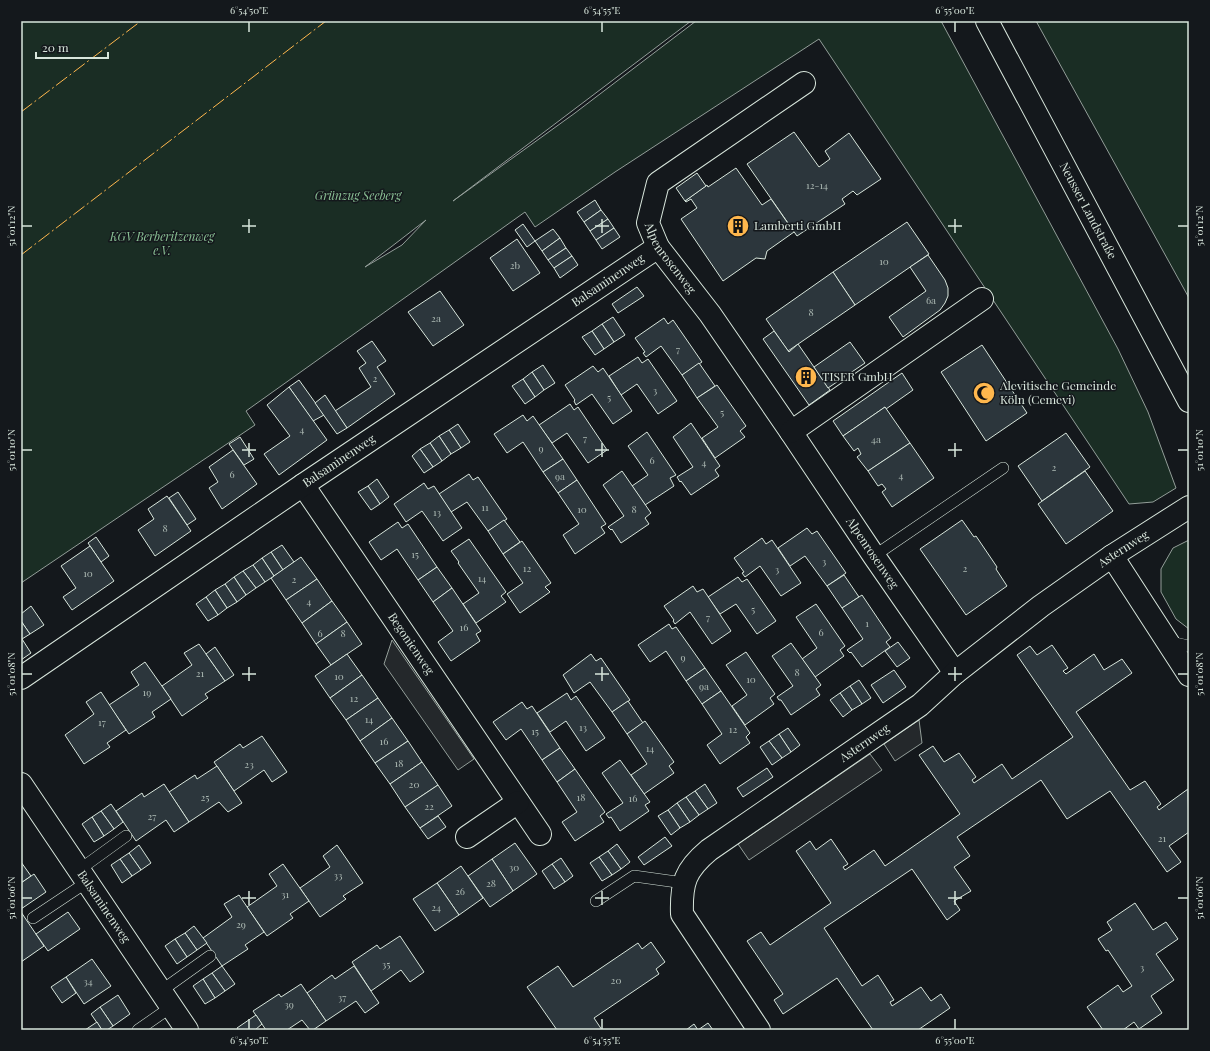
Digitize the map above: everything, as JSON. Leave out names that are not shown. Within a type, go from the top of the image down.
[{"type":"street","name":"Neusser Landstraße","points":[[987,21],[1186,393]]},
{"type":"street","name":"Alpenrosenweg","points":[[804,83],[658,183],[648,223],[658,247],[710,314],[955,673]]},
{"type":"street","name":"Balsaminenweg","points":[[21,678],[304,485],[658,247]]},
{"type":"street","points":[[791,432],[982,299]]},
{"type":"street","name":"Begonienweg","points":[[304,485],[540,834]]},
{"type":"street","name":"Asternweg","points":[[759,1030],[682,914],[681,895],[684,883],[688,873],[696,861],[709,850],[920,705],[955,673],[1041,606],[1112,556],[1189,507]]},
{"type":"street","points":[[1112,556],[1189,675]]},
{"type":"street","name":"Balsaminenweg","points":[[21,784],[187,1030]]},
{"type":"street","points":[[467,837],[518,802]]},
{"type":"lane","points":[[874,556],[1003,468]]},
{"type":"lane","points":[[1167,642],[1189,646]]},
{"type":"lane","points":[[33,918],[83,876],[126,836]]},
{"type":"lane","points":[[596,901],[634,876],[684,883]]},
{"type":"lane","points":[[138,1030],[166,999],[210,956]]},
{"type":"green space","points":[[21,21],[691,21],[453,201],[575,113],[696,21],[941,21],[1118,349],[1148,412],[1176,488],[1153,502],[1129,504],[819,39],[615,172],[535,227],[525,212],[246,411],[255,425],[21,583]],"holes":[[[426,220],[402,245],[365,267]]]},
{"type":"green space","points":[[1036,21],[1189,21],[1189,298]]},
{"type":"green space","points":[[1189,540],[1189,629],[1176,619],[1161,592],[1161,569],[1173,548]]},
{"type":"shaded area","points":[[392,640],[474,759],[458,770],[384,664]]},
{"type":"shaded area","points":[[919,720],[922,743],[895,761],[884,744]]},
{"type":"shaded area","points":[[870,754],[882,770],[749,860],[738,844]]},
{"type":"building","points":[[794,132],[819,167],[830,159],[825,151],[849,133],[881,179],[857,195],[853,191],[842,199],[845,204],[797,236],[747,164]]},
{"type":"building","name":"Lamberti GmbH","points":[[736,168],[762,205],[771,199],[794,232],[767,251],[765,259],[756,258],[723,281],[681,219],[697,208],[691,199],[686,202],[685,201],[707,185],[708,187]]},
{"type":"building","points":[[697,173],[706,186],[685,201],[676,188]]},
{"type":"building","points":[[595,200],[601,210],[584,222],[577,212]]},
{"type":"building","points":[[601,210],[608,219],[590,231],[584,222]]},
{"type":"building","points":[[608,219],[614,228],[596,240],[590,231]]},
{"type":"building","points":[[907,222],[929,254],[855,305],[833,272]]},
{"type":"building","points":[[523,224],[535,241],[527,247],[515,230]]},
{"type":"building","points":[[614,228],[620,237],[602,249],[596,240]]},
{"type":"building","points":[[553,229],[560,238],[542,251],[535,241]]},
{"type":"building","points":[[560,238],[566,248],[548,260],[542,251]]},
{"type":"building","points":[[517,239],[540,273],[513,291],[490,258]]},
{"type":"building","points":[[566,248],[572,256],[554,268],[548,260]]},
{"type":"building","points":[[928,255],[945,280],[948,288],[948,296],[940,310],[903,337],[889,317],[926,291],[910,267]]},
{"type":"building","points":[[572,256],[578,265],[560,278],[554,268]]},
{"type":"building","points":[[833,272],[855,305],[788,351],[766,319]]},
{"type":"building","points":[[637,287],[644,296],[618,313],[612,304]]},
{"type":"building","points":[[440,291],[464,325],[433,346],[408,312]]},
{"type":"building","points":[[613,317],[625,335],[614,342],[602,324]]},
{"type":"building","points":[[664,318],[668,324],[673,320],[702,362],[682,375],[661,346],[646,357],[643,353],[645,352],[635,338]]},
{"type":"building","points":[[602,324],[614,342],[604,349],[592,331]]},
{"type":"building","points":[[592,331],[604,349],[595,355],[582,337]]},
{"type":"building","name":"TISER GmbH","points":[[774,331],[789,352],[798,344],[830,390],[809,405],[763,339]]},
{"type":"building","points":[[372,341],[386,361],[377,367],[395,394],[347,428],[335,411],[371,387],[359,368],[366,363],[357,351]]},
{"type":"building","points":[[850,342],[865,363],[828,388],[814,367]]},
{"type":"building","name":"Alevitische Gemeinde Köln (Cemevi)","points":[[982,345],[1027,413],[986,441],[941,372]]},
{"type":"building","points":[[638,357],[642,363],[648,359],[677,401],[658,414],[637,384],[621,395],[609,376]]},
{"type":"building","points":[[699,363],[715,386],[697,398],[682,375]]},
{"type":"building","points":[[543,365],[555,383],[544,390],[532,372]]},
{"type":"building","points":[[593,366],[598,372],[603,368],[632,411],[613,424],[592,394],[576,405],[575,400],[565,385]]},
{"type":"building","points":[[532,372],[544,390],[535,397],[523,379]]},
{"type":"building","points":[[902,373],[913,390],[843,436],[833,421]]},
{"type":"building","points":[[523,379],[535,397],[525,404],[512,386]]},
{"type":"building","points":[[299,380],[324,415],[313,421],[289,387]]},
{"type":"building","points":[[717,385],[746,426],[740,431],[745,437],[715,458],[702,438],[718,427],[697,398]]},
{"type":"building","points":[[289,387],[327,440],[279,475],[264,454],[290,436],[267,405]]},
{"type":"building","points":[[325,395],[347,428],[337,434],[315,403]]},
{"type":"building","points":[[570,404],[574,410],[578,407],[607,450],[588,463],[567,433],[552,443],[539,425]]},
{"type":"building","points":[[885,407],[910,443],[868,471],[857,457],[861,454],[858,448],[854,451],[843,436]]},
{"type":"building","points":[[523,415],[527,421],[533,416],[563,459],[543,472],[523,442],[507,453],[494,434]]},
{"type":"building","points":[[691,423],[720,466],[715,470],[719,476],[691,495],[677,477],[693,467],[673,437]]},
{"type":"building","points":[[458,424],[470,442],[461,448],[449,430]]},
{"type":"building","points":[[449,430],[461,448],[451,454],[439,436]]},
{"type":"building","points":[[647,432],[676,475],[670,478],[674,486],[645,505],[632,486],[648,475],[628,446]]},
{"type":"building","points":[[1066,433],[1090,467],[1042,501],[1018,466]]},
{"type":"building","points":[[439,436],[451,454],[442,461],[430,443]]},
{"type":"building","points":[[240,437],[254,459],[244,465],[229,444]]},
{"type":"building","points":[[430,443],[442,461],[433,467],[420,449]]},
{"type":"building","points":[[910,443],[934,478],[892,507],[882,492],[886,489],[882,484],[878,486],[868,471]]},
{"type":"building","points":[[420,449],[433,467],[424,473],[412,456]]},
{"type":"building","points":[[233,450],[257,484],[222,509],[209,488],[218,482],[209,467]]},
{"type":"building","points":[[563,459],[577,480],[558,493],[543,472]]},
{"type":"building","points":[[622,471],[651,513],[645,518],[649,524],[621,543],[612,529],[611,530],[608,527],[624,516],[603,485]]},
{"type":"building","points":[[1085,471],[1113,511],[1066,544],[1038,504]]},
{"type":"building","points":[[469,474],[473,480],[478,477],[507,519],[488,531],[467,502],[451,512],[439,494]]},
{"type":"building","points":[[377,479],[389,497],[380,504],[368,486]]},
{"type":"building","points":[[577,480],[606,524],[601,527],[605,533],[575,554],[563,535],[579,524],[558,493]]},
{"type":"building","points":[[424,483],[428,489],[434,486],[462,528],[443,541],[422,511],[406,522],[394,504]]},
{"type":"building","points":[[368,486],[380,504],[371,510],[358,492]]},
{"type":"building","points":[[178,492],[196,519],[187,525],[169,498]]},
{"type":"building","points":[[167,496],[191,531],[155,556],[138,530],[154,519],[148,509]]},
{"type":"building","points":[[504,520],[520,542],[503,554],[488,531]]},
{"type":"building","points":[[962,520],[974,537],[976,536],[997,567],[996,569],[1007,586],[966,615],[920,549]]},
{"type":"building","points":[[398,522],[402,528],[408,524],[437,567],[418,580],[397,549],[381,560],[369,542]]},
{"type":"building","points":[[807,528],[812,534],[817,531],[846,573],[827,586],[805,556],[790,566],[778,548]]},
{"type":"building","points":[[96,537],[109,556],[101,562],[88,543]]},
{"type":"building","points":[[762,538],[766,544],[772,540],[801,583],[781,596],[760,566],[745,577],[742,573],[744,572],[734,558]]},
{"type":"building","points":[[469,539],[506,592],[501,596],[506,602],[476,623],[463,604],[479,593],[451,551]]},
{"type":"building","points":[[522,541],[551,583],[545,587],[550,592],[520,613],[507,594],[523,583],[503,554]]},
{"type":"building","points":[[282,545],[294,562],[283,570],[271,552]]},
{"type":"building","points":[[90,546],[114,581],[72,610],[63,597],[76,588],[61,566]]},
{"type":"building","points":[[271,552],[283,570],[274,576],[262,558]]},
{"type":"building","points":[[301,557],[317,579],[286,600],[271,578]]},
{"type":"building","points":[[262,558],[274,576],[265,582],[253,565]]},
{"type":"building","points":[[253,565],[265,582],[256,588],[243,571]]},
{"type":"building","points":[[437,567],[452,588],[433,602],[418,580]]},
{"type":"building","points":[[243,571],[256,588],[246,595],[234,577]]},
{"type":"building","points":[[844,575],[859,597],[842,608],[827,586]]},
{"type":"building","points":[[234,577],[246,595],[237,602],[225,584]]},
{"type":"building","points":[[738,577],[742,582],[747,579],[776,621],[757,634],[736,604],[720,614],[708,597]]},
{"type":"building","points":[[317,579],[332,601],[302,623],[286,600]]},
{"type":"building","points":[[225,584],[237,602],[227,608],[215,590]]},
{"type":"building","points":[[693,586],[697,592],[703,589],[731,631],[712,644],[690,612],[675,624],[673,621],[674,620],[664,606]]},
{"type":"building","points":[[452,588],[481,631],[476,634],[480,641],[451,661],[438,642],[453,631],[433,602]]},
{"type":"building","points":[[215,590],[227,608],[218,615],[206,597]]},
{"type":"building","points":[[862,595],[891,638],[886,642],[890,647],[862,667],[851,652],[850,653],[847,650],[863,639],[842,608]]},
{"type":"building","points":[[206,597],[218,615],[208,621],[196,604]]},
{"type":"building","points":[[332,601],[347,622],[316,644],[302,623]]},
{"type":"building","points":[[816,604],[845,646],[840,650],[844,656],[815,677],[802,659],[817,648],[796,617]]},
{"type":"building","points":[[31,606],[44,625],[30,634],[21,621],[21,614]]},
{"type":"building","points":[[21,621],[30,634],[22,639],[31,653],[21,660]]},
{"type":"building","points":[[347,622],[362,644],[331,665],[316,644]]},
{"type":"building","points":[[669,624],[672,629],[676,627],[705,668],[686,681],[666,651],[650,662],[638,645]]},
{"type":"building","points":[[898,642],[910,658],[897,667],[885,651]]},
{"type":"building","points":[[791,643],[821,685],[816,689],[820,695],[791,715],[781,700],[777,697],[793,686],[772,656]]},
{"type":"building","points":[[199,644],[225,681],[205,694],[208,698],[182,716],[162,686],[192,665],[184,653]]},
{"type":"building","points":[[1052,645],[1068,668],[1063,671],[1066,674],[1094,654],[1104,670],[1122,659],[1132,673],[1076,712],[1130,790],[1145,781],[1161,804],[1157,807],[1159,810],[1188,789],[1189,832],[1169,846],[1181,862],[1167,872],[1110,791],[1067,819],[1041,780],[957,837],[970,856],[954,867],[971,891],[954,901],[960,910],[947,920],[912,869],[824,928],[862,986],[878,975],[894,1000],[890,1002],[892,1006],[921,987],[931,1001],[941,994],[950,1008],[918,1030],[873,1030],[837,978],[783,1014],[774,1000],[783,994],[747,941],[761,932],[770,945],[831,903],[796,851],[810,841],[816,850],[831,839],[848,864],[843,867],[845,870],[874,850],[885,866],[960,814],[919,755],[933,746],[944,762],[959,753],[976,777],[972,780],[974,783],[1002,764],[1012,779],[1073,737],[1017,655],[1030,646],[1037,655]]},
{"type":"building","points":[[215,647],[234,675],[225,681],[206,654]]},
{"type":"building","points":[[746,652],[775,694],[770,698],[774,704],[745,725],[732,706],[747,695],[726,665]]},
{"type":"building","points":[[347,654],[362,675],[330,698],[315,676]]},
{"type":"building","points":[[591,654],[596,661],[601,658],[630,700],[612,712],[590,682],[574,693],[563,675]]},
{"type":"building","points":[[145,662],[171,699],[152,712],[155,717],[129,734],[109,705],[139,685],[131,672]]},
{"type":"building","points":[[705,668],[721,691],[702,704],[686,681]]},
{"type":"building","points":[[894,670],[906,687],[883,703],[871,685]]},
{"type":"building","points":[[362,675],[378,698],[346,720],[330,698]]},
{"type":"building","points":[[859,680],[871,698],[862,704],[850,686]]},
{"type":"building","points":[[850,686],[862,704],[852,710],[840,693]]},
{"type":"building","points":[[721,691],[750,733],[746,737],[750,743],[720,764],[707,745],[722,734],[702,704]]},
{"type":"building","points":[[101,692],[126,730],[107,743],[110,747],[84,764],[65,735],[94,714],[86,702]]},
{"type":"building","points":[[567,693],[571,700],[576,696],[605,738],[586,751],[566,721],[550,732],[537,713]]},
{"type":"building","points":[[840,693],[852,710],[843,717],[830,700]]},
{"type":"building","points":[[378,698],[392,718],[360,741],[346,720]]},
{"type":"building","points":[[628,701],[643,723],[627,734],[612,712]]},
{"type":"building","points":[[522,702],[527,709],[532,706],[560,748],[542,760],[521,729],[506,740],[493,722]]},
{"type":"building","points":[[392,718],[408,741],[375,763],[360,741]]},
{"type":"building","points":[[645,721],[674,762],[669,766],[674,773],[644,794],[631,775],[647,764],[627,734]]},
{"type":"building","points":[[788,728],[800,745],[791,752],[779,734]]},
{"type":"building","points":[[779,734],[791,752],[782,758],[769,741]]},
{"type":"building","points":[[262,736],[287,772],[272,782],[264,770],[234,791],[214,762],[240,744],[243,748]]},
{"type":"building","points":[[408,741],[422,762],[390,784],[375,763]]},
{"type":"building","points":[[769,741],[782,758],[772,765],[760,747]]},
{"type":"building","points":[[560,748],[575,769],[557,782],[542,760]]},
{"type":"building","points":[[620,760],[650,802],[645,805],[649,811],[620,831],[611,817],[609,818],[606,814],[623,803],[602,773]]},
{"type":"building","points":[[422,762],[438,785],[405,807],[390,784]]},
{"type":"building","points":[[217,766],[242,803],[228,812],[219,802],[189,822],[169,792],[195,775],[197,779]]},
{"type":"building","points":[[767,768],[773,777],[743,797],[737,788]]},
{"type":"building","points":[[575,769],[605,812],[600,816],[604,822],[575,841],[562,822],[577,812],[557,782]]},
{"type":"building","points":[[164,784],[189,822],[174,832],[166,820],[136,841],[116,811],[142,793],[144,797]]},
{"type":"building","points":[[705,784],[717,803],[708,809],[695,791]]},
{"type":"building","points":[[438,785],[452,806],[420,828],[405,807]]},
{"type":"building","points":[[695,791],[708,809],[699,815],[686,797]]},
{"type":"building","points":[[686,797],[699,815],[690,822],[677,803]]},
{"type":"building","points":[[677,803],[690,822],[680,828],[668,810]]},
{"type":"building","points":[[111,804],[123,822],[114,829],[101,811]]},
{"type":"building","points":[[668,810],[680,828],[671,835],[658,816]]},
{"type":"building","points":[[101,811],[114,829],[104,836],[92,817]]},
{"type":"building","points":[[438,816],[446,827],[428,839],[420,828]]},
{"type":"building","points":[[92,817],[104,836],[94,842],[82,824]]},
{"type":"building","points":[[665,837],[672,846],[644,865],[638,857]]},
{"type":"building","points":[[515,843],[537,874],[513,891],[492,859]]},
{"type":"building","points":[[617,844],[630,862],[621,869],[608,851]]},
{"type":"building","points":[[139,845],[151,863],[141,870],[129,853]]},
{"type":"building","points":[[337,845],[363,883],[343,896],[346,899],[320,917],[300,888],[330,867],[323,856]]},
{"type":"building","points":[[608,851],[621,869],[612,875],[599,857]]},
{"type":"building","points":[[129,853],[141,870],[132,876],[120,859]]},
{"type":"building","points":[[599,857],[612,875],[602,881],[590,863]]},
{"type":"building","points":[[561,858],[573,876],[565,882],[552,864]]},
{"type":"building","points":[[120,859],[132,876],[122,883],[111,865]]},
{"type":"building","points":[[492,859],[513,891],[490,907],[468,876]]},
{"type":"building","points":[[21,862],[31,876],[21,883]]},
{"type":"building","points":[[283,864],[309,901],[290,914],[293,918],[267,936],[247,907],[277,886],[269,874]]},
{"type":"building","points":[[552,864],[565,882],[554,889],[542,871]]},
{"type":"building","points":[[461,866],[483,898],[459,915],[437,883]]},
{"type":"building","points":[[34,874],[46,892],[21,909],[21,883]]},
{"type":"building","points":[[437,883],[459,915],[435,931],[413,899]]},
{"type":"building","points":[[239,895],[264,932],[245,945],[248,949],[222,966],[203,938],[232,917],[224,904]]},
{"type":"building","points":[[1135,903],[1153,930],[1166,922],[1178,939],[1156,954],[1174,980],[1151,996],[1162,1013],[1139,1029],[1134,1022],[1123,1030],[1103,1030],[1087,1007],[1118,985],[1123,992],[1132,986],[1108,950],[1106,951],[1098,939],[1112,930],[1107,922]]},
{"type":"building","points":[[21,912],[44,946],[21,962]]},
{"type":"building","points":[[68,912],[80,929],[48,951],[36,934]]},
{"type":"building","points":[[194,926],[207,943],[197,950],[185,933]]},
{"type":"building","points":[[185,933],[197,950],[187,957],[175,939]]},
{"type":"building","points":[[400,936],[424,972],[410,982],[401,970],[371,991],[352,962],[377,945],[380,949]]},
{"type":"building","points":[[175,939],[187,957],[177,964],[165,946]]},
{"type":"building","points":[[651,942],[665,962],[656,969],[659,974],[594,1018],[602,1030],[557,1030],[527,987],[558,966],[573,987],[638,943],[642,949]]},
{"type":"building","points":[[92,959],[111,986],[84,1004],[66,977]]},
{"type":"building","points":[[222,966],[235,984],[225,991],[212,973]]},
{"type":"building","points":[[354,966],[379,1003],[365,1013],[356,1001],[326,1021],[307,993],[332,975],[335,979]]},
{"type":"building","points":[[212,973],[225,991],[215,998],[203,979]]},
{"type":"building","points":[[66,977],[76,993],[62,1003],[51,987]]},
{"type":"building","points":[[203,979],[215,998],[205,1004],[193,986]]},
{"type":"building","points":[[301,984],[326,1021],[313,1030],[310,1030],[302,1020],[287,1030],[266,1030],[253,1011],[279,994],[281,997]]},
{"type":"building","points":[[118,995],[130,1014],[113,1026],[100,1007]]},
{"type":"building","points":[[100,1007],[113,1026],[107,1030],[102,1030],[91,1014]]},
{"type":"building","points":[[256,1015],[262,1024],[255,1030],[238,1030],[237,1028]]},
{"type":"building","points":[[97,1022],[102,1030],[85,1030]]},
{"type":"building","points":[[708,1023],[713,1030],[698,1030]]},
{"type":"building","points":[[694,1024],[698,1030],[686,1030]]},
{"type":"power","points":[[21,112],[141,21]]},
{"type":"power","points":[[21,255],[326,21]]},
{"type":"place","name":"Lamberti GmbH","points":[[738,226]]},
{"type":"place","name":"TISER GmbH","points":[[806,377]]},
{"type":"place","name":"Alevitische Gemeinde Köln (Cemevi)","points":[[984,393]]},
{"type":"park label","name":"Grünzug Seeberg","points":[[358,196]]},
{"type":"park label","name":"KGV Berberitzenweg e.V.","points":[[162,244]]}]
